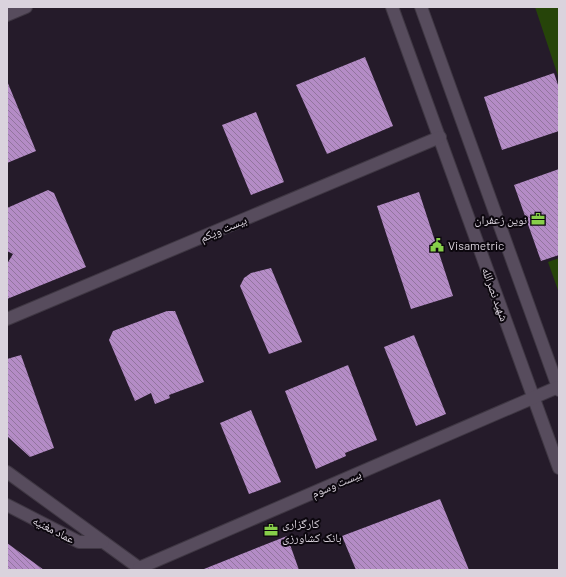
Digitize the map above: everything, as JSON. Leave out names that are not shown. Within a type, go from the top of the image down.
[{"type":"main road","points":[[7,15],[26,7]]},
{"type":"main road","name":"شهید نصرالله","points":[[392,7],[559,468]]},
{"type":"main road","points":[[421,7],[558,389]]},
{"type":"main road","name":"بیست ویکم","points":[[7,319],[440,137]]},
{"type":"main road","name":"بیست وسوم","points":[[141,569],[534,398],[558,389]]},
{"type":"main road","points":[[7,472],[141,569]]},
{"type":"main road","name":"عماد مغنیه","points":[[7,505],[79,542],[103,542]]},
{"type":"green space","points":[[535,7],[559,7],[559,79]]},
{"type":"green space","points":[[559,258],[559,293],[548,262]]},
{"type":"building","points":[[365,57],[393,126],[327,154],[296,85]]},
{"type":"building","points":[[554,73],[559,88],[559,131],[502,150],[484,97]]},
{"type":"building","points":[[7,81],[36,151],[7,163]]},
{"type":"building","points":[[256,112],[284,182],[251,195],[222,125]]},
{"type":"building","points":[[559,169],[559,255],[541,261],[514,185]]},
{"type":"building","points":[[48,190],[54,193],[86,267],[7,299],[7,264],[13,254],[7,251],[7,208]]},
{"type":"building","points":[[419,192],[453,296],[411,309],[377,206]]},
{"type":"building","points":[[271,268],[302,342],[269,354],[240,286],[244,278],[251,273]]},
{"type":"building","points":[[167,311],[175,311],[204,382],[169,395],[170,398],[155,404],[151,393],[135,401],[109,340],[113,331]]},
{"type":"building","points":[[414,335],[446,414],[416,426],[384,347]]},
{"type":"building","points":[[21,355],[54,448],[30,457],[7,436],[7,359]]},
{"type":"building","points":[[348,365],[377,440],[345,453],[346,456],[316,469],[285,391]]},
{"type":"building","points":[[251,410],[281,482],[249,494],[220,423]]},
{"type":"building","points":[[440,499],[469,570],[356,570],[342,536]]},
{"type":"building","points":[[287,536],[299,570],[204,570],[204,569]]},
{"type":"building","points":[[7,543],[44,570],[7,570]]},
{"type":"place","name":"نوین زعفران","points":[[538,219]]},
{"type":"place","name":"Visametric","points":[[437,245]]},
{"type":"place","name":"کارگزاری بانک کشاورزی","points":[[271,530]]}]
